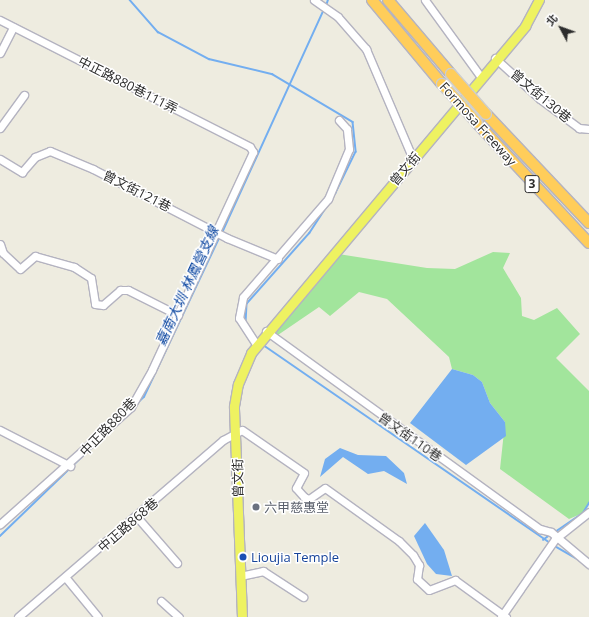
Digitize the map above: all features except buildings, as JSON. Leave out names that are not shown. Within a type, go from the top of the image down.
[{"type":"highway","name":"Formosa Freeway","points":[[372,0],[442,84],[589,243]]},
{"type":"highway","name":"Formosa Freeway","points":[[388,0],[486,114],[589,223]]},
{"type":"main road","name":"曾文街","points":[[242,617],[237,432],[234,406],[238,384],[256,344],[265,332],[293,306],[482,77],[495,58],[525,26],[539,0]]},
{"type":"street","points":[[314,0],[333,14],[371,59],[413,159]]},
{"type":"street","points":[[425,0],[482,77]]},
{"type":"street","name":"中正路880巷111弄","points":[[0,20],[250,147],[253,152]]},
{"type":"street","points":[[0,53],[13,27]]},
{"type":"street","name":"曾文街130巷","points":[[495,58],[540,99],[578,128],[589,129]]},
{"type":"street","points":[[0,128],[24,95]]},
{"type":"street","points":[[256,344],[239,318],[243,297],[278,259],[328,199],[349,149],[346,129],[340,120]]},
{"type":"street","name":"曾文街121巷","points":[[0,159],[22,172],[35,157],[50,151],[93,169],[227,238],[278,259]]},
{"type":"street","name":"中正路880巷","points":[[0,524],[70,466],[132,407],[218,233],[253,152]]},
{"type":"street","points":[[0,244],[3,253],[20,269],[35,256],[74,267],[91,278],[95,304],[103,305],[120,290],[128,290],[178,315]]},
{"type":"street","name":"曾文街110巷","points":[[265,332],[540,529],[553,536],[589,564]]},
{"type":"street","points":[[0,430],[70,466]]},
{"type":"street","points":[[237,432],[242,430],[304,473],[296,488],[304,497],[309,499],[325,488],[399,541],[413,555],[419,565],[417,579],[429,590],[455,580],[503,616],[553,536],[589,512]]},
{"type":"street","name":"中正路868巷","points":[[18,617],[137,517],[223,440],[237,432]]},
{"type":"street","points":[[137,517],[177,564]]},
{"type":"street","points":[[240,576],[263,571],[303,597]]},
{"type":"street","points":[[66,578],[98,617]]},
{"type":"street","points":[[161,600],[179,617]]},
{"type":"green space","points":[[493,252],[510,253],[503,268],[521,298],[522,316],[534,320],[557,308],[580,334],[556,358],[589,391],[589,503],[583,513],[569,519],[500,469],[505,422],[490,403],[482,382],[473,375],[452,369],[449,357],[387,299],[359,292],[330,316],[319,307],[275,337],[266,329],[332,253],[427,268],[455,269]]},
{"type":"water","points":[[452,369],[473,375],[482,382],[490,403],[505,422],[506,436],[466,465],[410,423]]},
{"type":"water","points":[[340,448],[358,455],[386,456],[404,473],[407,484],[384,471],[368,474],[343,457],[320,477],[325,459]]},
{"type":"water","points":[[425,523],[444,550],[452,576],[436,574],[427,564],[414,536]]},
{"type":"waterway","points":[[130,0],[158,32],[209,59],[272,74],[353,122],[356,152],[336,193],[310,233],[247,304],[246,322]]},
{"type":"waterway","name":"嘉南大圳 林鳳營支線","points":[[326,6],[328,0]]},
{"type":"waterway","name":"嘉南大圳 林鳳營支線","points":[[222,233],[324,9]]},
{"type":"waterway","name":"嘉南大圳 林鳳營支線","points":[[0,536],[144,397],[220,236]]},
{"type":"waterway","points":[[251,330],[258,340]]},
{"type":"waterway","points":[[262,344],[550,543]]},
{"type":"waterway","points":[[555,532],[583,513],[589,503]]},
{"type":"waterway","points":[[543,540],[551,534]]},
{"type":"waterway","points":[[553,545],[579,560]]},
{"type":"place","name":"六甲慈惠堂","points":[[256,507]]},
{"type":"place","name":"Lioujia Temple","points":[[243,557]]}]
